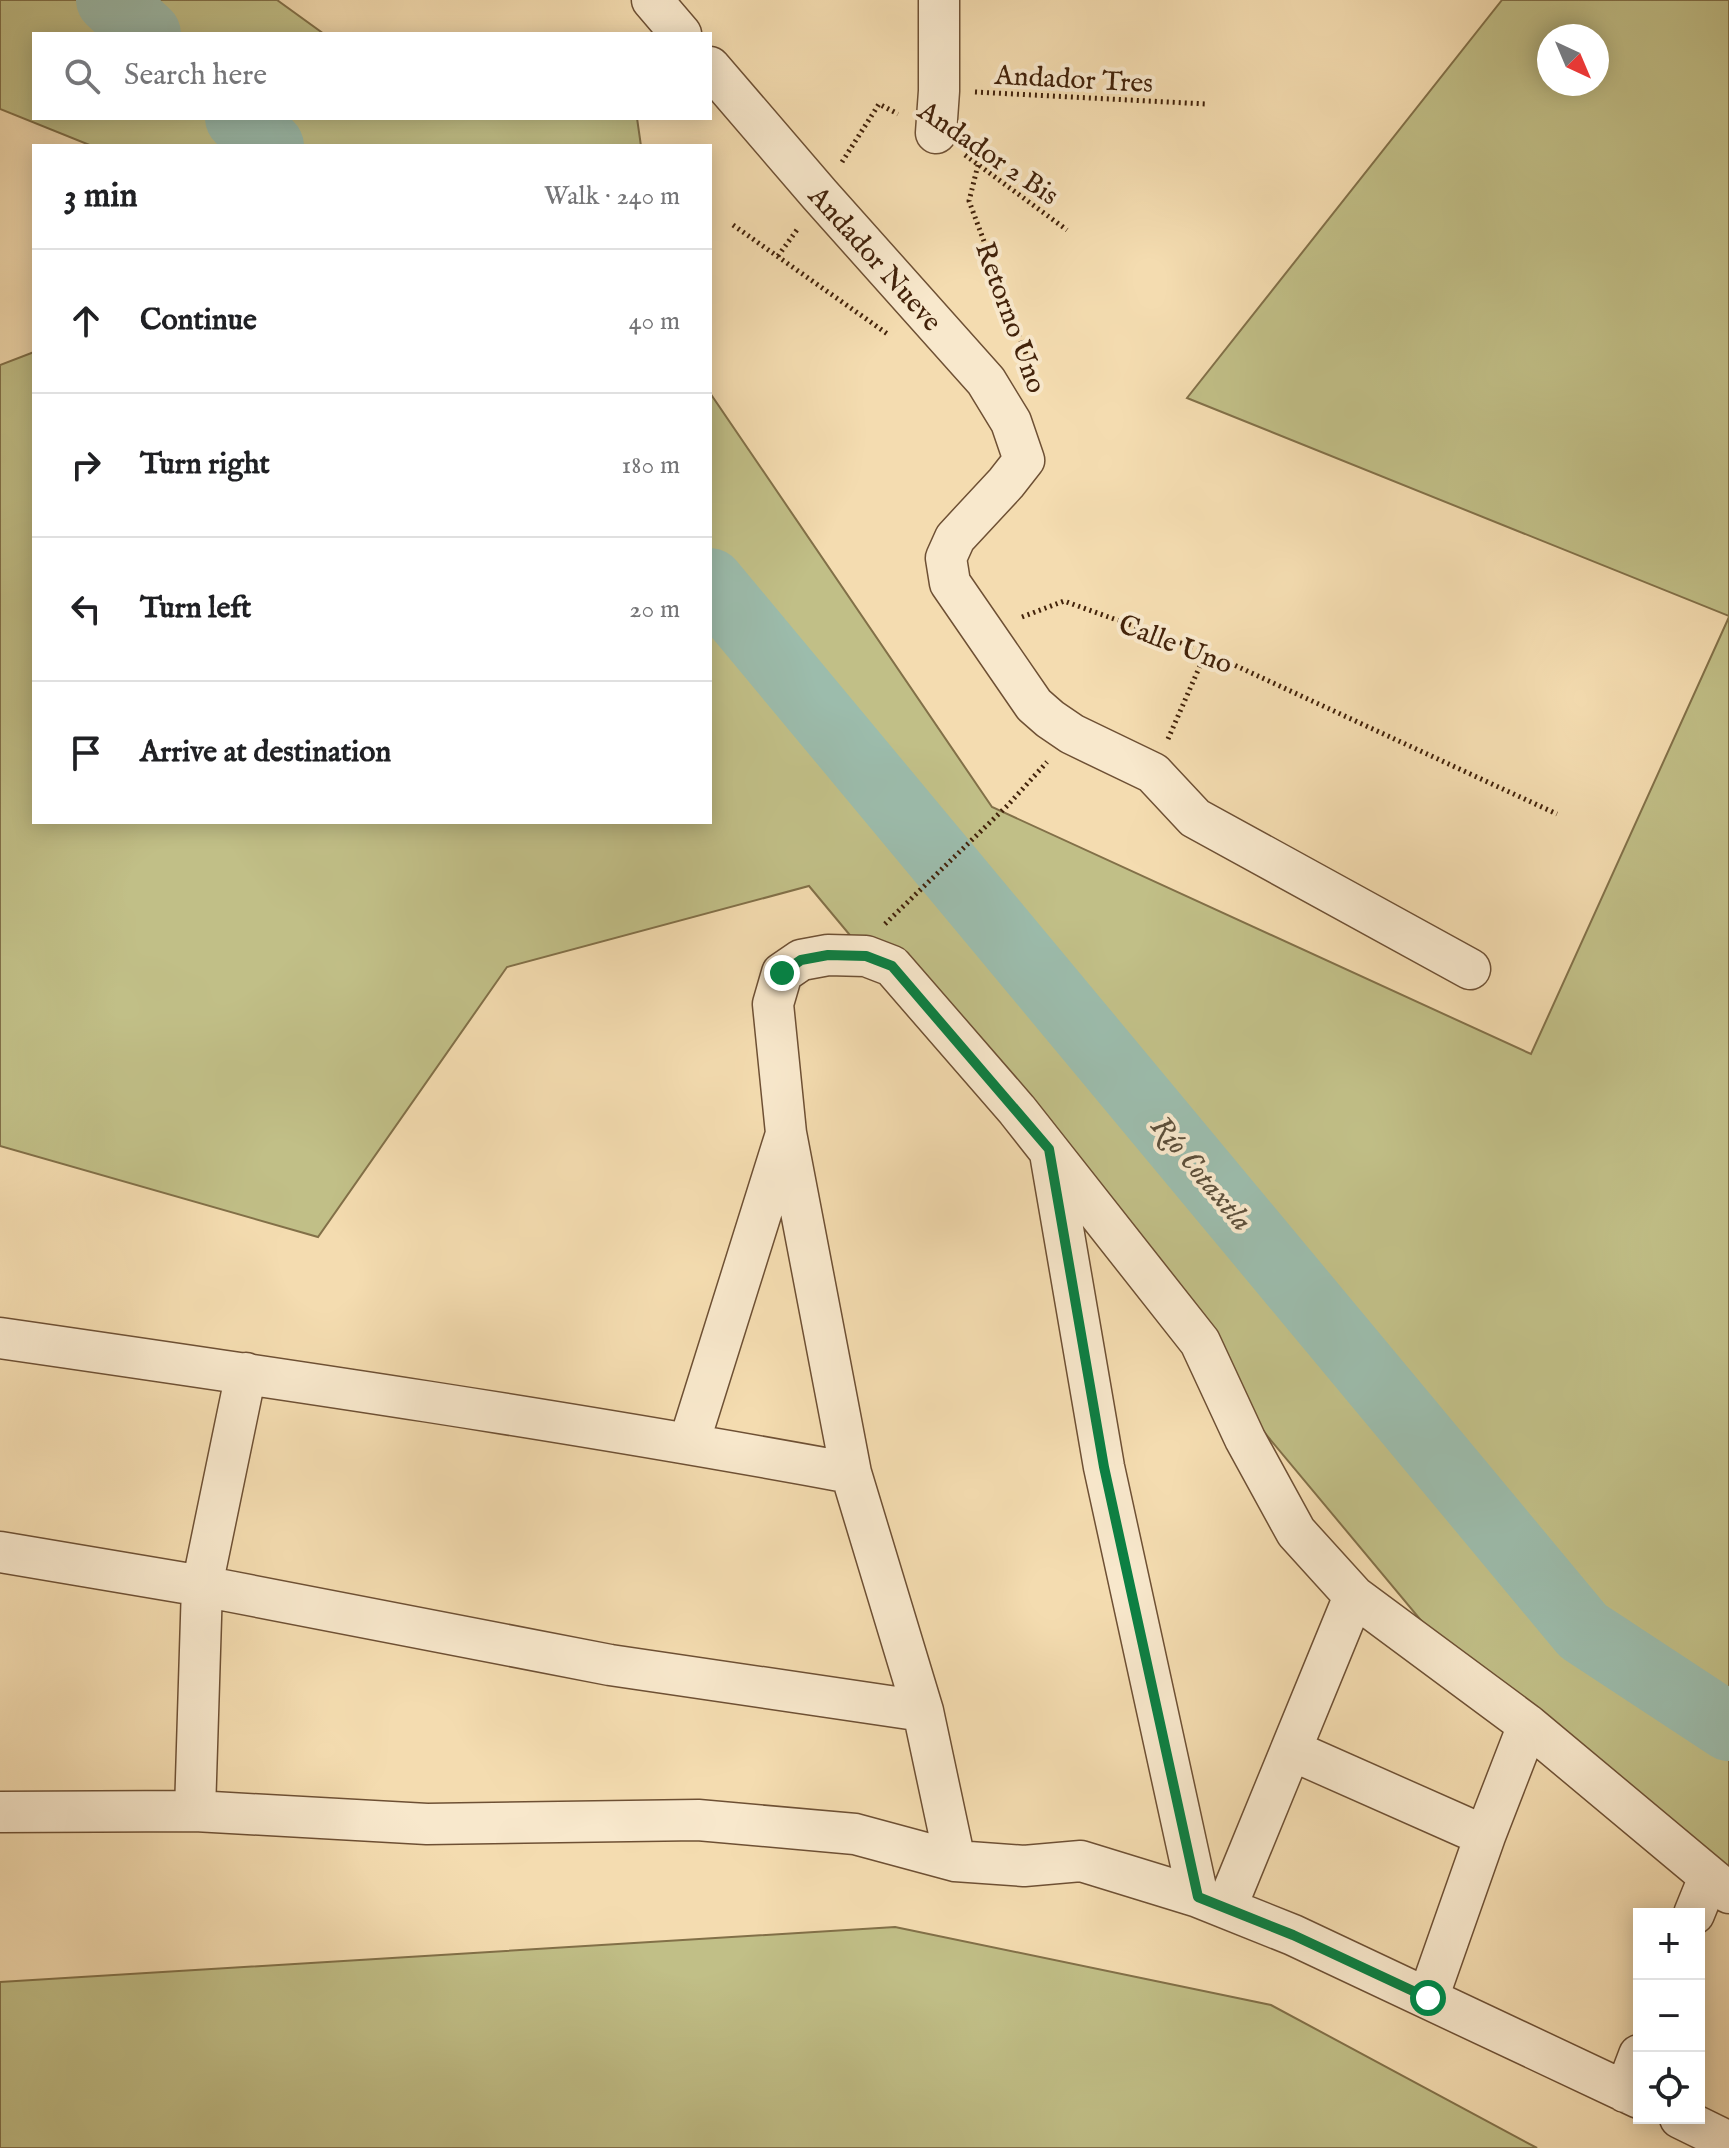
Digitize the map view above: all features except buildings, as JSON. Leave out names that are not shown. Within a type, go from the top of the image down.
[{"type":"street","points":[[652,0],[679,32]]},
{"type":"street","points":[[936,133],[939,0]]},
{"type":"street","name":"Andador Nueve","points":[[712,69],[986,381],[1011,422],[1024,460],[955,538],[946,558],[950,583],[984,632]]},
{"type":"street","points":[[984,632],[1034,705],[1050,719],[1072,734],[1153,773],[1195,818],[1470,969]]},
{"type":"street","points":[[955,1861],[923,1711],[851,1473],[786,1133],[773,1004],[782,973],[801,960],[828,955],[866,956],[892,966],[1049,1149],[1200,1342],[1245,1439],[1296,1532],[1354,1596],[1528,1725],[1719,1885],[1699,1908]]},
{"type":"street","points":[[689,1443],[786,1133]]},
{"type":"street","points":[[1049,1149],[1104,1467],[1212,1902]]},
{"type":"street","points":[[0,1338],[246,1373],[689,1443],[851,1473]]},
{"type":"street","points":[[195,1811],[202,1586],[246,1373]]},
{"type":"street","points":[[0,1552],[202,1586],[610,1665],[923,1711]]},
{"type":"street","points":[[1212,1902],[1291,1750],[1354,1596]]},
{"type":"street","points":[[1428,1998],[1528,1725]]},
{"type":"street","points":[[1291,1750],[1485,1836]]},
{"type":"street","points":[[0,1812],[195,1811],[427,1824],[698,1820],[855,1834],[955,1861],[1024,1866],[1081,1861],[1212,1902],[1293,1935],[1632,2095]]},
{"type":"street","points":[[1692,2124],[1729,2142]]},
{"type":"path","name":"Andador Tres","points":[[939,91],[1206,104]]},
{"type":"path","name":"Andador 2 Bis","points":[[778,256],[879,104],[936,133],[1067,230]]},
{"type":"path","name":"Retorno Uno","points":[[978,164],[969,201],[1040,391]]},
{"type":"path","points":[[733,225],[894,339]]},
{"type":"path","name":"Calle Uno","points":[[984,632],[1064,601],[1206,652],[1557,814]]},
{"type":"path","points":[[1153,773],[1206,652]]},
{"type":"path","points":[[875,934],[1008,805],[1072,734]]},
{"type":"shaded area","points":[[0,0],[277,0],[321,32],[32,32],[32,120],[637,120],[641,144],[87,144],[0,109]]},
{"type":"shaded area","points":[[1502,0],[1729,0],[1729,616],[1187,398]]},
{"type":"shaded area","points":[[32,353],[32,824],[712,824],[712,396],[992,807],[1531,1054],[1729,617],[1729,1901],[1474,1684],[809,886],[507,967],[318,1237],[0,1146],[0,365]]},
{"type":"shaded area","points":[[895,1927],[1271,2005],[1537,2148],[0,2148],[0,1982]]},
{"type":"waterway","name":"Río Cotaxtla","points":[[110,0],[145,32]]},
{"type":"waterway","name":"Río Cotaxtla","points":[[241,120],[268,144]]},
{"type":"waterway","name":"Río Cotaxtla","points":[[712,584],[1583,1631],[1729,1727]]},
{"type":"route","points":[[782,973],[801,960],[828,955],[866,956],[892,966],[1049,1149],[1104,1467],[1198,1897],[1293,1935],[1428,1998]]}]
